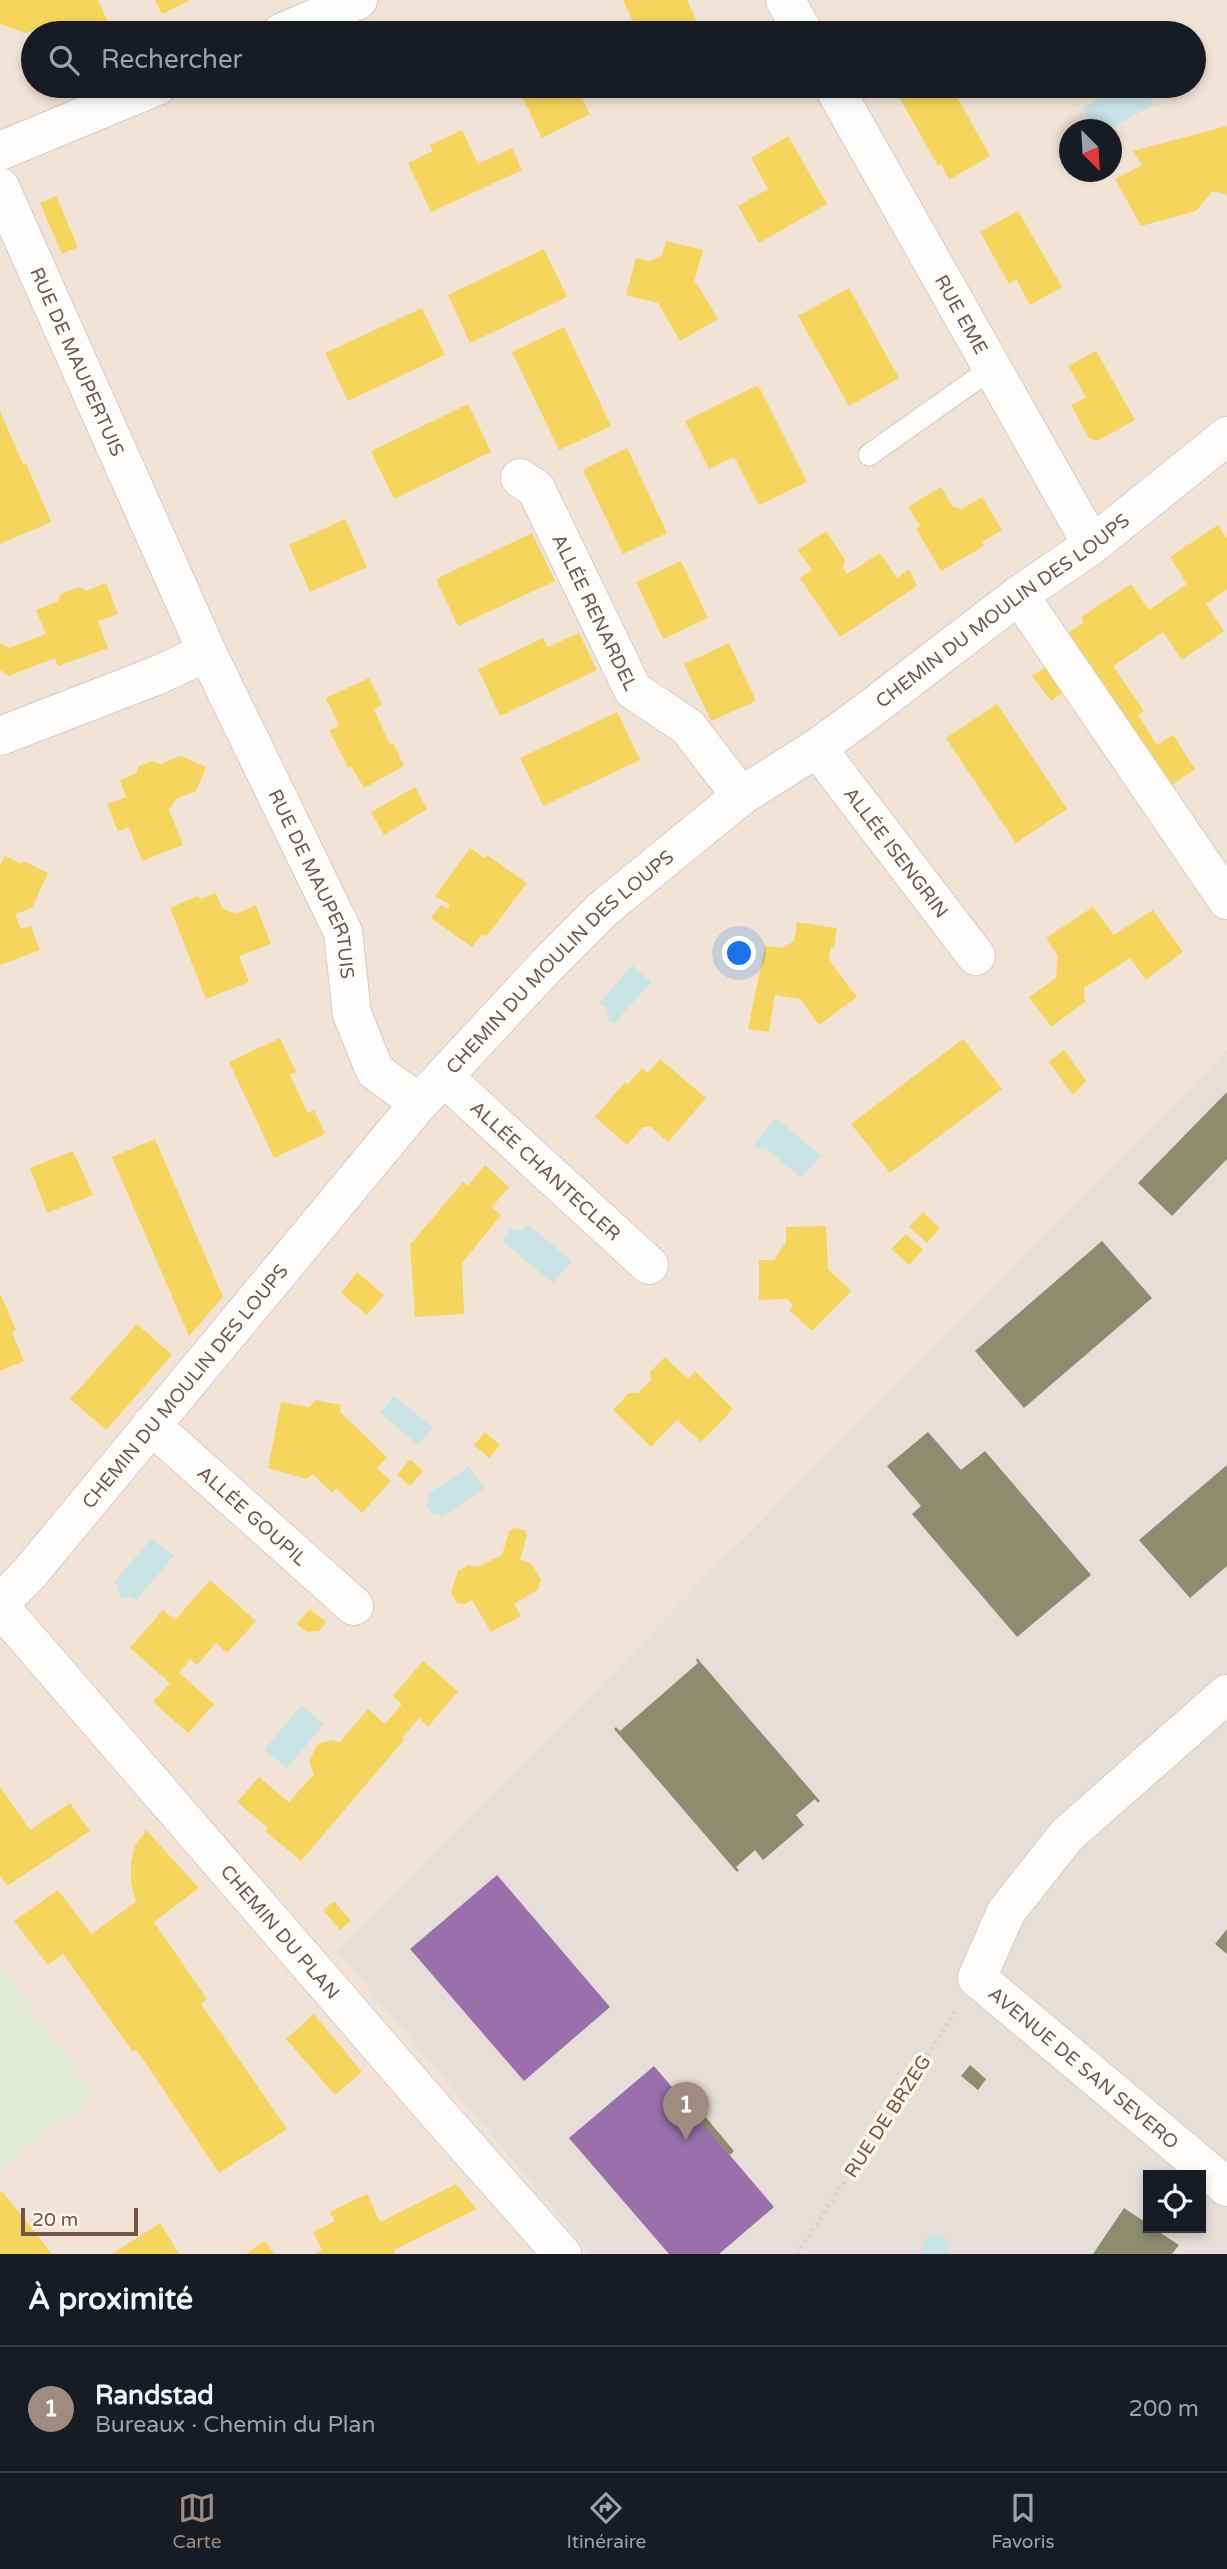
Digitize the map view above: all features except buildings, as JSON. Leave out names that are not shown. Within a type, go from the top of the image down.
[{"type":"street","points":[[309,21],[358,0]]},
{"type":"street","points":[[785,0],[797,21]]},
{"type":"street","points":[[0,151],[129,98]]},
{"type":"street","name":"RUE EME","points":[[840,98],[1092,545]]},
{"type":"street","name":"RUE DE MAUPERTUIS","points":[[0,187],[207,652],[343,933],[352,1014],[376,1071],[432,1090]]},
{"type":"street","name":"CHEMIN DU MOULIN DES LOUPS","points":[[0,1605],[29,1575],[432,1090],[547,965],[603,909],[741,796],[817,748],[1020,595],[1092,545],[1227,436]]},
{"type":"street","name":"ALLÉE RENARDEL","points":[[520,478],[536,489],[633,690],[688,727],[741,796]]},
{"type":"street","points":[[1020,595],[1227,900]]},
{"type":"street","points":[[0,736],[158,675],[207,652]]},
{"type":"street","name":"ALLÉE ISENGRIN","points":[[817,748],[976,956]]},
{"type":"street","name":"ALLÉE CHANTECLER","points":[[432,1090],[649,1265]]},
{"type":"street","name":"ALLÉE GOUPIL","points":[[151,1425],[354,1606]]},
{"type":"street","name":"CHEMIN DU PLAN","points":[[0,1605],[562,2254]]},
{"type":"street","name":"AVENUE DE SAN SEVERO","points":[[1227,1694],[1066,1835],[1006,1912],[977,1978],[1227,2187]]},
{"type":"lane","points":[[869,455],[992,368]]},
{"type":"path","name":"RUE DE BRZEG","points":[[797,2254],[977,1978]]},
{"type":"shaded area","points":[[0,0],[1227,0],[1227,1049],[337,1951],[591,2254],[0,2254],[0,2169],[96,2095],[0,1965]]},
{"type":"shaded area","points":[[1227,1049],[1227,2254],[591,2254],[337,1951]]},
{"type":"green space","points":[[0,1965],[96,2096],[0,2169]]},
{"type":"water","points":[[1100,98],[1151,98],[1154,105],[1122,122],[1122,119],[1088,119],[1082,107]]},
{"type":"water","points":[[632,965],[651,982],[614,1024],[608,1020],[607,1009],[599,1003]]},
{"type":"water","points":[[776,1118],[821,1156],[801,1178],[766,1148],[757,1149],[753,1145]]},
{"type":"water","points":[[527,1224],[572,1261],[553,1283],[502,1241],[511,1229],[522,1230]]},
{"type":"water","points":[[394,1396],[433,1427],[418,1445],[380,1413]]},
{"type":"water","points":[[469,1466],[485,1488],[442,1518],[439,1513],[433,1515],[426,1507],[429,1501],[426,1496]]},
{"type":"water","points":[[152,1538],[174,1556],[136,1600],[131,1596],[123,1599],[118,1593],[119,1586],[114,1582]]},
{"type":"water","points":[[301,1705],[324,1724],[287,1768],[264,1750]]},
{"type":"water","points":[[932,2234],[945,2237],[950,2245],[949,2254],[920,2254],[923,2242]]},
{"type":"place","name":"Randstad","points":[[686,2140]]}]
